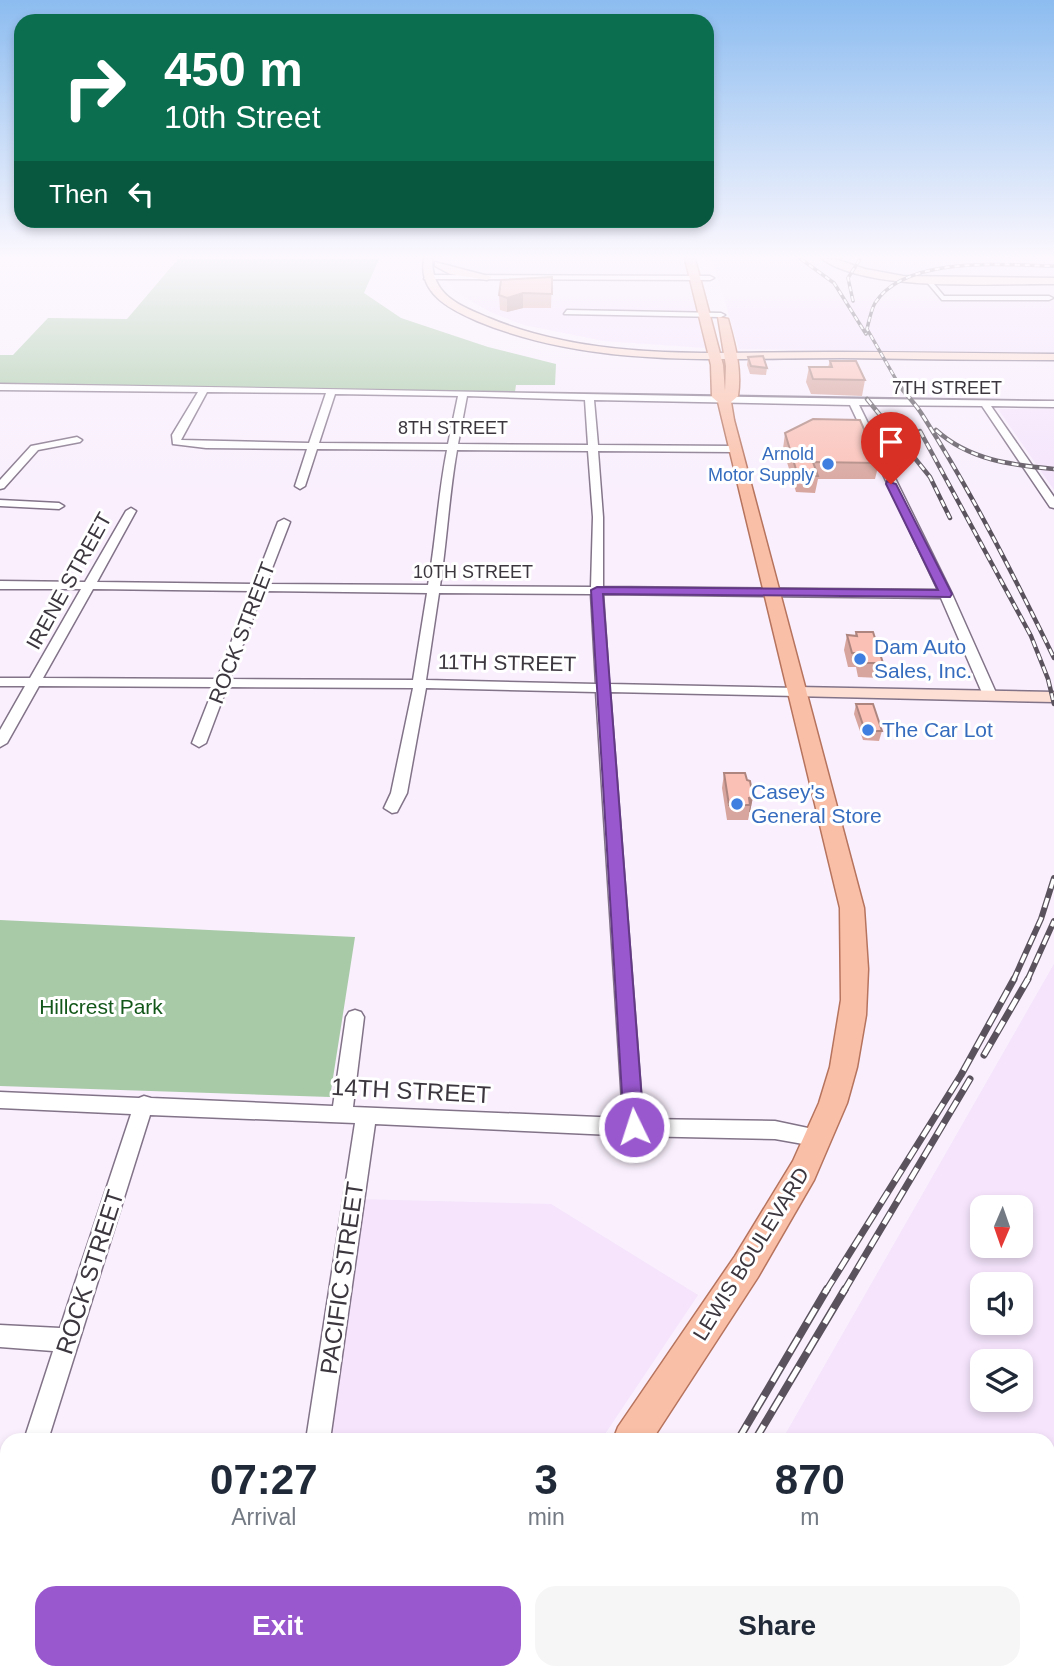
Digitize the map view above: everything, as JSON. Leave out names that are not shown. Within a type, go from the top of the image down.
[{"type":"main road","points":[[540,337],[623,352],[1054,358]]},
{"type":"main road","name":"LEWIS BOULEVARD","points":[[636,1433],[777,1222],[820,1138],[838,1087],[852,1029],[856,947],[852,908],[773,592],[734,449],[724,400],[719,397],[711,337]]},
{"type":"main road","name":"LEWIS BOULEVARD","points":[[724,400],[731,396],[734,380],[732,354],[727,337]]},
{"type":"main road","name":"11TH STREET","points":[[798,692],[1054,697]]},
{"type":"street","name":"7TH STREET","points":[[0,387],[1054,404]]},
{"type":"street","name":"8TH STREET","points":[[204,390],[176,442],[206,446],[593,446],[734,449]]},
{"type":"street","points":[[300,485],[331,391]]},
{"type":"street","points":[[392,807],[398,793],[419,698],[435,589],[445,488],[463,393]]},
{"type":"street","points":[[589,398],[598,517],[597,590],[603,689],[634,1127]]},
{"type":"street","points":[[853,402],[899,503],[946,594],[990,695]]},
{"type":"street","points":[[985,404],[1054,505]]},
{"type":"street","points":[[0,486],[35,449],[48,444],[78,440]]},
{"type":"street","points":[[0,503],[60,506]]},
{"type":"street","name":"IRENE STREET","points":[[0,743],[131,510]]},
{"type":"street","name":"ROCK STREET","points":[[199,743],[284,522]]},
{"type":"street","name":"10TH STREET","points":[[0,585],[946,594]]},
{"type":"street","name":"11TH STREET","points":[[0,682],[420,684],[798,692]]},
{"type":"street","points":[[342,1114],[355,1017]]},
{"type":"street","name":"14TH STREET","points":[[0,1100],[144,1104],[634,1127],[775,1130],[820,1138]]},
{"type":"street","name":"ROCK STREET","points":[[38,1433],[144,1104]]},
{"type":"street","name":"PACIFIC STREET","points":[[319,1433],[366,1116]]},
{"type":"street","points":[[0,1336],[68,1340]]},
{"type":"shaded area","points":[[586,337],[703,337],[706,348]]},
{"type":"shaded area","points":[[736,337],[1054,337],[1054,353],[739,349]]},
{"type":"shaded area","points":[[998,409],[1054,409],[1054,490]]},
{"type":"shaded area","points":[[1054,964],[1054,1433],[786,1433]]},
{"type":"shaded area","points":[[356,1199],[551,1204],[698,1295],[606,1433],[320,1433]]},
{"type":"green space","points":[[30,337],[459,337],[556,364],[555,385],[516,385],[515,392],[0,385],[0,355],[13,355]]},
{"type":"green space","name":"Hillcrest Park","points":[[0,920],[355,937],[330,1097],[0,1086]]},
{"type":"building","points":[[763,356],[767,368],[751,366],[748,357]]},
{"type":"building","points":[[830,361],[856,361],[865,380],[813,379],[809,367],[832,367]]},
{"type":"building","points":[[813,419],[860,420],[879,463],[813,462],[818,476],[798,476],[785,433]]},
{"type":"building","points":[[856,632],[873,632],[883,663],[862,663],[859,653],[852,653],[847,635],[857,636]]},
{"type":"building","points":[[856,704],[873,704],[882,731],[865,731]]},
{"type":"building","points":[[724,773],[745,773],[750,781],[753,797],[749,798],[750,805],[729,805]]},
{"type":"railway","points":[[872,337],[898,383]]},
{"type":"railway","points":[[897,382],[920,412],[959,475],[1054,658]]},
{"type":"railway","points":[[867,399],[930,477],[950,518]]},
{"type":"railway","points":[[936,430],[962,448],[991,459],[1054,469]]},
{"type":"railway","points":[[920,431],[1031,636],[1048,679],[1054,704]]},
{"type":"railway","points":[[1013,980],[1041,919],[1054,878]]},
{"type":"railway","points":[[1028,980],[1054,921]]},
{"type":"railway","points":[[826,1291],[961,1075],[1013,980]]},
{"type":"railway","points":[[984,1055],[1028,980]]},
{"type":"railway","points":[[844,1291],[970,1079]]},
{"type":"railway","points":[[742,1433],[827,1289]]},
{"type":"railway","points":[[759,1433],[845,1289]]},
{"type":"place","name":"Arnold Motor Supply","points":[[828,464]]},
{"type":"place","name":"Dam Auto Sales, Inc.","points":[[860,659]]},
{"type":"place","name":"The Car Lot","points":[[868,730]]},
{"type":"place","name":"Casey's General Store","points":[[737,804]]},
{"type":"route","points":[[634,1127],[597,590],[946,594],[891,484]]}]
